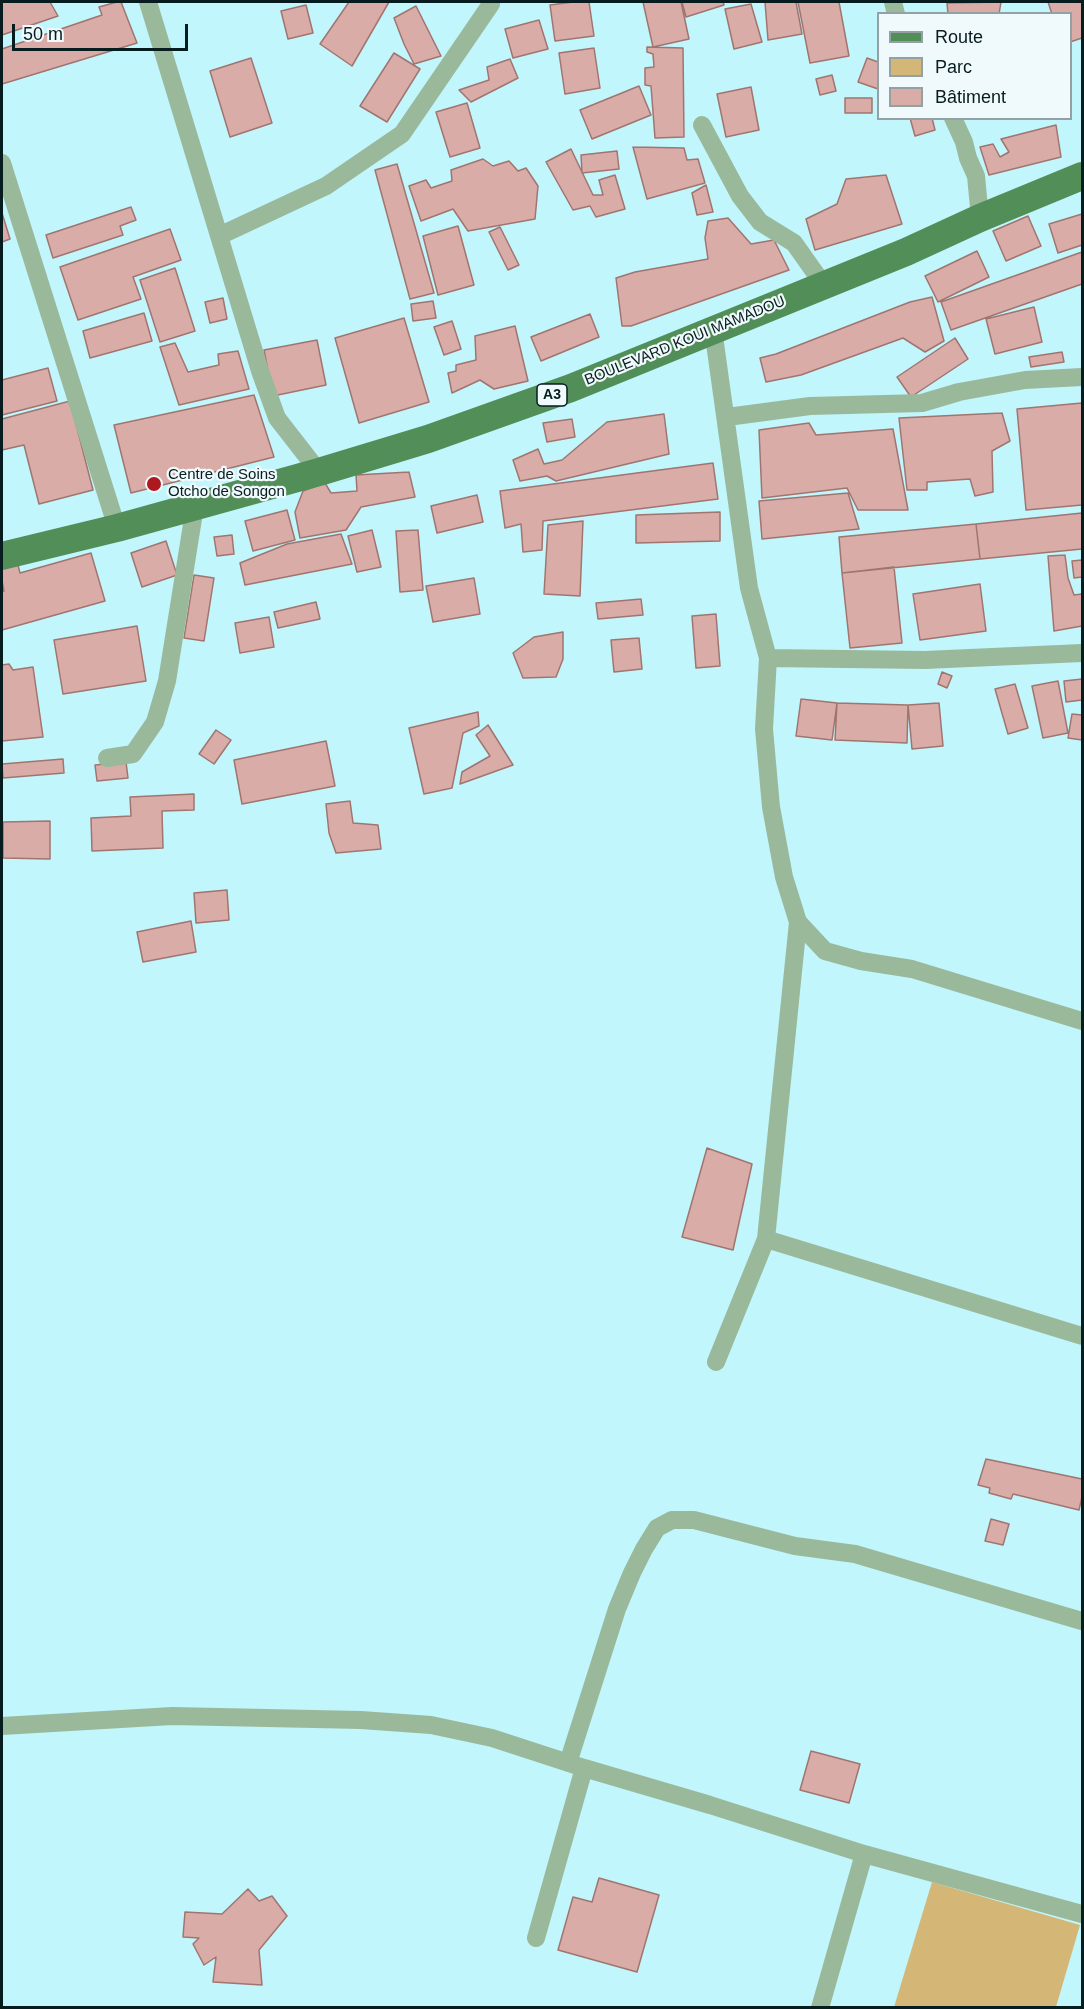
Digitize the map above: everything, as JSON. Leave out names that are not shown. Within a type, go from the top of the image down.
[{"type":"main road","name":"BOULEVARD KOUI MAMADOU","points":[[2,556],[117,528],[428,439],[571,388],[906,252],[980,218],[1083,176]]},
{"type":"street","points":[[148,2],[260,371],[277,418],[319,472]]},
{"type":"street","points":[[219,236],[326,186],[402,135],[491,4]]},
{"type":"street","points":[[954,120],[976,176],[980,218]]},
{"type":"street","points":[[702,125],[740,196],[760,222],[794,243],[824,285]]},
{"type":"street","points":[[2,163],[117,528]]},
{"type":"street","points":[[713,329],[749,588],[768,658],[764,729],[771,807],[784,877],[798,922],[766,1239],[717,1362]]},
{"type":"street","points":[[727,417],[810,406],[885,402],[922,403],[959,392],[1024,380],[1083,377]]},
{"type":"street","points":[[107,759],[133,754],[156,722],[167,681],[195,506]]},
{"type":"street","points":[[768,658],[925,660],[1083,653]]},
{"type":"street","points":[[798,922],[825,951],[861,961],[912,969],[1083,1021]]},
{"type":"street","points":[[766,1239],[1083,1336]]},
{"type":"street","points":[[536,1938],[576,1766],[617,1609],[632,1573],[657,1528],[672,1520],[694,1520],[795,1545],[855,1554],[1083,1621]]},
{"type":"street","points":[[2,1726],[172,1716],[361,1720],[431,1725],[492,1738],[864,1854],[1083,1914]]},
{"type":"street","points":[[820,2007],[864,1854]]},
{"type":"green space","points":[[932,1882],[1080,1925],[1056,2007],[894,2007]]},
{"type":"building","points":[[2,2],[50,2],[58,16],[2,35]]},
{"type":"building","points":[[121,2],[137,43],[2,84],[2,49],[102,15],[99,7]]},
{"type":"building","points":[[349,2],[389,2],[352,66],[320,44]]},
{"type":"building","points":[[589,2],[594,36],[555,41],[550,5]]},
{"type":"building","points":[[643,2],[681,2],[689,39],[653,47]]},
{"type":"building","points":[[682,2],[723,2],[724,5],[686,17]]},
{"type":"building","points":[[765,2],[796,2],[802,34],[768,40]]},
{"type":"building","points":[[798,2],[839,2],[849,56],[810,63]]},
{"type":"building","points":[[1001,2],[999,12],[948,12],[947,3]]},
{"type":"building","points":[[1048,2],[1082,2],[1082,38],[1072,41],[1072,12],[1051,12]]},
{"type":"building","points":[[751,4],[762,42],[734,49],[725,9]]},
{"type":"building","points":[[306,5],[313,33],[288,39],[281,11]]},
{"type":"building","points":[[416,6],[441,56],[414,64],[394,18]]},
{"type":"building","points":[[539,20],[548,49],[513,58],[505,29]]},
{"type":"building","points":[[647,47],[683,48],[684,137],[655,138],[651,86],[645,85],[645,68],[654,67],[653,54],[647,52]]},
{"type":"building","points":[[594,48],[600,88],[565,94],[559,53]]},
{"type":"building","points":[[394,53],[420,69],[387,122],[360,106]]},
{"type":"building","points":[[251,58],[272,123],[230,137],[210,71]]},
{"type":"building","points":[[867,58],[877,62],[877,89],[858,82]]},
{"type":"building","points":[[510,59],[518,78],[471,102],[459,90],[489,80],[487,67]]},
{"type":"building","points":[[832,75],[836,91],[820,95],[816,79]]},
{"type":"building","points":[[639,86],[651,115],[592,139],[580,110]]},
{"type":"building","points":[[751,87],[759,130],[726,137],[717,94]]},
{"type":"building","points":[[845,98],[872,98],[872,113],[845,113]]},
{"type":"building","points":[[467,103],[480,148],[450,157],[436,112]]},
{"type":"building","points":[[911,120],[932,120],[935,130],[915,136]]},
{"type":"building","points":[[1056,125],[1061,157],[989,175],[980,147],[993,144],[1000,157],[1009,152],[1001,139]]},
{"type":"building","points":[[633,147],[684,148],[687,160],[698,159],[705,183],[647,199]]},
{"type":"building","points":[[571,149],[593,195],[603,195],[599,180],[615,175],[625,209],[596,217],[590,206],[573,210],[546,162]]},
{"type":"building","points":[[617,151],[619,169],[582,173],[581,155]]},
{"type":"building","points":[[483,159],[493,166],[509,161],[518,171],[526,168],[538,186],[535,219],[468,231],[453,209],[421,221],[409,186],[426,180],[431,188],[452,181],[451,170]]},
{"type":"building","points":[[397,164],[434,293],[410,299],[375,170]]},
{"type":"building","points":[[886,175],[902,224],[815,250],[806,219],[837,204],[846,179]]},
{"type":"building","points":[[706,185],[713,212],[697,215],[692,193]]},
{"type":"building","points":[[131,207],[136,220],[120,226],[123,235],[53,258],[46,235]]},
{"type":"building","points":[[2,213],[10,239],[2,242]]},
{"type":"building","points":[[1082,214],[1082,245],[1058,253],[1049,224]]},
{"type":"building","points":[[1028,216],[1041,246],[1006,261],[993,231]]},
{"type":"building","points":[[728,218],[751,244],[774,240],[789,270],[631,326],[622,326],[616,278],[635,272],[708,259],[705,238],[708,221]]},
{"type":"building","points":[[458,226],[474,285],[438,295],[423,236]]},
{"type":"building","points":[[500,227],[519,265],[508,270],[489,232]]},
{"type":"building","points":[[170,229],[181,260],[133,277],[141,299],[78,320],[60,267]]},
{"type":"building","points":[[977,251],[989,277],[938,302],[925,276]]},
{"type":"building","points":[[1082,252],[1082,284],[951,330],[941,302]]},
{"type":"building","points":[[175,268],[195,331],[160,342],[140,280]]},
{"type":"building","points":[[932,297],[944,341],[925,352],[903,338],[801,375],[766,382],[760,358],[776,354],[910,302]]},
{"type":"building","points":[[223,298],[227,319],[210,323],[205,302]]},
{"type":"building","points":[[433,301],[436,318],[413,321],[411,304]]},
{"type":"building","points":[[1034,307],[1042,342],[995,354],[986,319]]},
{"type":"building","points":[[144,313],[152,341],[90,358],[83,331]]},
{"type":"building","points":[[590,314],[599,337],[541,361],[531,337]]},
{"type":"building","points":[[404,318],[429,402],[359,423],[335,338]]},
{"type":"building","points":[[452,321],[461,349],[444,355],[434,327]]},
{"type":"building","points":[[515,326],[528,381],[494,389],[480,380],[452,393],[448,373],[456,371],[456,365],[476,360],[475,336]]},
{"type":"building","points":[[955,338],[968,359],[911,397],[897,377]]},
{"type":"building","points":[[317,340],[326,385],[273,396],[264,350]]},
{"type":"building","points":[[175,343],[188,372],[219,365],[218,354],[238,351],[249,389],[179,405],[160,347]]},
{"type":"building","points":[[1062,352],[1064,362],[1031,367],[1029,357]]},
{"type":"building","points":[[48,368],[57,401],[2,415],[2,380]]},
{"type":"building","points":[[254,395],[274,457],[131,493],[114,425]]},
{"type":"building","points":[[70,401],[93,490],[39,504],[24,445],[2,450],[2,419]]},
{"type":"building","points":[[1082,403],[1082,505],[1026,510],[1017,409]]},
{"type":"building","points":[[1002,413],[1010,441],[992,451],[993,492],[975,496],[970,479],[927,482],[927,490],[907,490],[899,418]]},
{"type":"building","points":[[664,414],[669,454],[556,481],[547,476],[520,481],[513,460],[538,449],[544,464],[562,460],[607,422]]},
{"type":"building","points":[[572,419],[575,437],[547,442],[543,423]]},
{"type":"building","points":[[809,423],[816,435],[893,429],[908,510],[858,510],[847,488],[762,498],[759,430]]},
{"type":"building","points":[[713,463],[718,499],[543,521],[542,550],[523,552],[521,524],[505,528],[500,491]]},
{"type":"building","points":[[409,472],[415,497],[361,507],[346,530],[300,538],[295,512],[303,491],[325,483],[331,493],[357,491],[356,475]]},
{"type":"building","points":[[848,493],[859,529],[762,539],[759,501]]},
{"type":"building","points":[[477,495],[483,522],[437,533],[431,506]]},
{"type":"building","points":[[287,510],[295,540],[253,551],[245,521]]},
{"type":"building","points":[[720,512],[720,541],[636,543],[636,515]]},
{"type":"building","points":[[1082,513],[1082,549],[980,559],[976,524]]},
{"type":"building","points":[[583,521],[580,596],[544,594],[548,525]]},
{"type":"building","points":[[976,524],[980,559],[842,573],[839,537]]},
{"type":"building","points":[[372,530],[381,567],[357,572],[348,536]]},
{"type":"building","points":[[418,530],[423,590],[400,592],[396,531]]},
{"type":"building","points":[[341,534],[352,564],[245,585],[240,563],[287,544]]},
{"type":"building","points":[[232,535],[234,554],[217,556],[214,537]]},
{"type":"building","points":[[166,541],[177,575],[142,587],[131,553]]},
{"type":"building","points":[[91,553],[105,601],[2,630],[2,592],[4,591],[2,565],[17,561],[20,573]]},
{"type":"building","points":[[1065,555],[1068,578],[1074,595],[1082,594],[1082,626],[1054,631],[1048,556]]},
{"type":"building","points":[[1082,560],[1082,577],[1074,578],[1072,561]]},
{"type":"building","points":[[894,567],[902,643],[850,648],[842,573]]},
{"type":"building","points":[[194,575],[214,578],[204,641],[184,638]]},
{"type":"building","points":[[474,578],[480,614],[433,622],[426,586]]},
{"type":"building","points":[[980,584],[986,631],[920,640],[913,594]]},
{"type":"building","points":[[641,599],[643,615],[598,619],[596,603]]},
{"type":"building","points":[[316,602],[320,619],[278,628],[274,612]]},
{"type":"building","points":[[716,614],[720,666],[696,668],[692,616]]},
{"type":"building","points":[[269,617],[274,647],[240,653],[235,623]]},
{"type":"building","points":[[137,626],[146,681],[63,694],[54,640]]},
{"type":"building","points":[[563,632],[563,659],[556,677],[523,678],[513,653],[534,637]]},
{"type":"building","points":[[639,638],[642,669],[614,672],[611,640]]},
{"type":"building","points":[[9,664],[13,670],[33,667],[43,737],[2,741],[2,665]]},
{"type":"building","points":[[942,672],[952,676],[947,688],[938,684]]},
{"type":"building","points":[[1082,679],[1082,700],[1066,702],[1064,681]]},
{"type":"building","points":[[1058,681],[1068,733],[1043,738],[1032,686]]},
{"type":"building","points":[[1015,684],[1028,728],[1008,734],[995,689]]},
{"type":"building","points":[[801,699],[837,703],[832,740],[796,736]]},
{"type":"building","points":[[837,703],[908,705],[907,743],[835,740]]},
{"type":"building","points":[[939,703],[943,746],[912,749],[908,705]]},
{"type":"building","points":[[478,712],[479,726],[463,733],[452,788],[424,794],[409,728]]},
{"type":"building","points":[[1072,714],[1082,715],[1082,740],[1068,738]]},
{"type":"building","points":[[488,725],[513,765],[460,784],[462,772],[490,756],[476,735]]},
{"type":"building","points":[[216,730],[231,740],[214,764],[199,754]]},
{"type":"building","points":[[326,741],[335,786],[242,804],[234,760]]},
{"type":"building","points":[[63,759],[64,773],[3,778],[2,764]]},
{"type":"building","points":[[126,762],[128,778],[97,781],[95,765]]},
{"type":"building","points":[[194,794],[194,810],[162,811],[163,848],[92,851],[91,818],[131,816],[130,797]]},
{"type":"building","points":[[350,801],[353,823],[378,825],[381,849],[336,853],[329,833],[326,804]]},
{"type":"building","points":[[50,821],[50,859],[3,858],[3,822]]},
{"type":"building","points":[[227,890],[229,920],[196,923],[194,893]]},
{"type":"building","points":[[191,921],[196,952],[143,962],[137,932]]},
{"type":"building","points":[[707,1148],[752,1164],[733,1250],[682,1237]]},
{"type":"building","points":[[986,1459],[1082,1479],[1079,1510],[1013,1494],[1011,1499],[989,1493],[990,1488],[978,1485]]},
{"type":"building","points":[[991,1519],[1009,1524],[1003,1545],[985,1541]]},
{"type":"building","points":[[811,1751],[860,1764],[849,1803],[800,1790]]},
{"type":"building","points":[[599,1878],[659,1895],[637,1972],[558,1950],[573,1897],[592,1902]]},
{"type":"building","points":[[248,1889],[259,1901],[272,1896],[287,1916],[259,1950],[262,1985],[213,1982],[216,1957],[204,1965],[193,1944],[199,1938],[183,1937],[185,1912],[222,1914]]},
{"type":"place","name":"Centre de Soins Otcho de Songon","points":[[154,484]]}]
